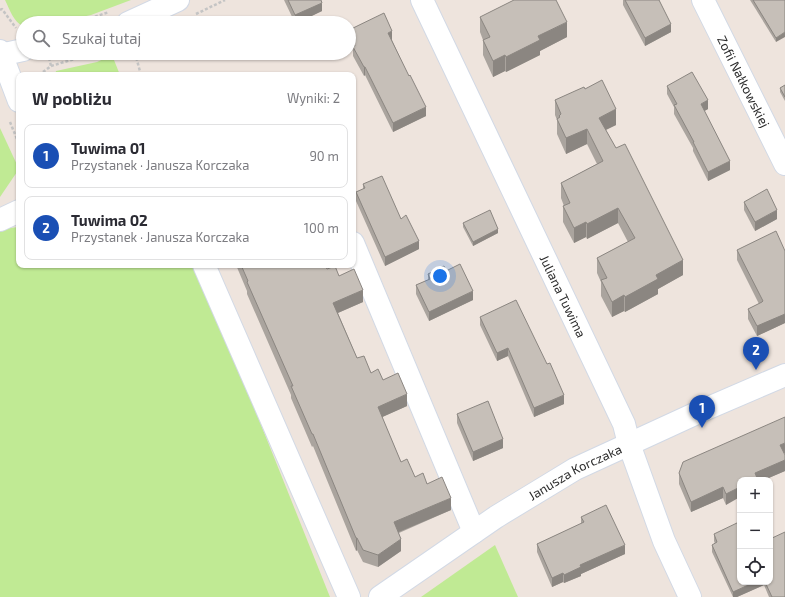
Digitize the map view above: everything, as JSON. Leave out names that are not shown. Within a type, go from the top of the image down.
[{"type":"street","name":"Juliana Tuwima","points":[[422,0],[624,424],[629,444],[664,541],[690,597]]},
{"type":"street","name":"Zofii Nałkowskiej","points":[[703,0],[785,164]]},
{"type":"street","points":[[155,16],[185,8]]},
{"type":"street","points":[[16,44],[0,54],[16,94]]},
{"type":"street","points":[[0,220],[16,212]]},
{"type":"street","points":[[356,250],[474,532]]},
{"type":"street","points":[[205,268],[350,597]]},
{"type":"street","name":"Janusza Korczaka","points":[[380,597],[496,516],[569,473],[629,444],[785,376]]},
{"type":"path","points":[[185,8],[225,0]]},
{"type":"path","points":[[0,10],[2,9],[16,32]]},
{"type":"path","points":[[50,60],[51,66]]},
{"type":"path","points":[[43,72],[51,66],[71,60]]},
{"type":"path","points":[[137,60],[140,72]]},
{"type":"green space","points":[[5,0],[131,0],[86,16],[16,16],[16,21]]},
{"type":"green space","points":[[101,60],[114,60],[119,72],[56,72],[56,71]]},
{"type":"green space","points":[[0,128],[16,163],[16,173],[0,197]]},
{"type":"green space","points":[[16,227],[16,268],[198,268],[330,597],[0,597],[0,229]]},
{"type":"green space","points":[[495,545],[518,597],[421,597]]},
{"type":"building","points":[[288,0],[321,0],[322,3],[295,15]]},
{"type":"building","points":[[514,0],[556,0],[567,22],[538,36],[540,40],[506,57],[505,55],[493,61],[483,40],[490,37],[480,17]]},
{"type":"building","points":[[625,0],[659,0],[671,24],[645,38]]},
{"type":"building","points":[[753,0],[785,0],[785,32],[776,38]]},
{"type":"building","points":[[384,13],[392,31],[388,33],[426,107],[393,123],[365,67],[356,52],[356,27]]},
{"type":"building","points":[[692,72],[708,100],[701,104],[730,161],[708,172],[674,105],[677,104],[667,86]]},
{"type":"building","points":[[602,80],[616,109],[599,118],[616,148],[625,144],[683,260],[656,275],[658,279],[625,297],[624,295],[612,302],[601,280],[607,278],[597,258],[635,238],[618,208],[587,224],[586,222],[574,228],[563,206],[570,203],[561,183],[603,161],[587,129],[566,138],[557,119],[561,114],[555,100],[584,87],[585,89]]},
{"type":"building","points":[[785,85],[785,97],[780,88]]},
{"type":"building","points":[[382,176],[401,219],[406,215],[419,241],[385,257],[356,192],[365,188],[363,184]]},
{"type":"building","points":[[767,189],[777,210],[755,222],[744,202]]},
{"type":"building","points":[[490,210],[498,229],[473,242],[463,223]]},
{"type":"building","points":[[776,231],[785,251],[785,314],[757,326],[748,309],[763,301],[737,250]]},
{"type":"building","points":[[460,264],[473,291],[429,312],[416,285],[430,279],[428,274],[444,266],[446,271]]},
{"type":"building","points":[[242,268],[336,268],[339,276],[354,269],[363,290],[333,303],[357,358],[364,356],[371,373],[378,369],[383,380],[398,373],[407,394],[378,407],[401,462],[407,459],[415,477],[423,473],[427,484],[442,477],[451,498],[394,522],[401,539],[378,555],[363,550],[356,538],[313,434],[291,386],[293,386],[247,282],[248,281]]},
{"type":"building","points":[[516,300],[547,364],[550,363],[564,395],[534,408],[508,348],[497,353],[480,317]]},
{"type":"building","points":[[488,401],[503,439],[473,452],[457,414]]},
{"type":"building","points":[[785,417],[785,443],[780,445],[785,455],[785,460],[755,473],[757,477],[737,477],[737,488],[726,494],[723,487],[691,502],[679,473],[683,462]]},
{"type":"building","points":[[606,505],[625,545],[580,565],[581,567],[564,575],[563,573],[552,578],[537,544],[584,522],[581,517]]},
{"type":"building","points":[[737,523],[737,585],[748,585],[733,592],[712,545],[717,542],[714,534]]},
{"type":"building","points":[[785,532],[785,597],[772,597],[766,585],[773,585],[773,538]]},
{"type":"place","name":"Tuwima 02","points":[[756,370]]},
{"type":"place","name":"Tuwima 01","points":[[702,428]]}]
